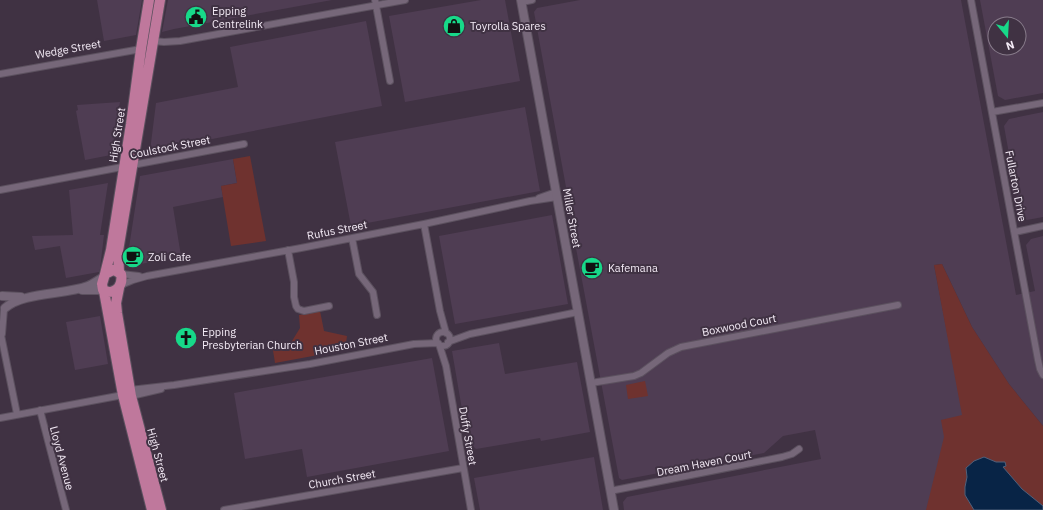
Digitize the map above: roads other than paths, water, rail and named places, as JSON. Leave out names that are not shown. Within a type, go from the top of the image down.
[{"type":"main road","name":"High Street","points":[[120,273],[118,251],[141,48],[149,0]]},
{"type":"main road","name":"High Street","points":[[104,275],[111,250],[160,0]]},
{"type":"main road","name":"Wedge Street","points":[[141,48],[152,45]]},
{"type":"main road","points":[[113,270],[120,273],[122,282],[120,287],[112,292],[104,290],[102,284],[104,275],[113,270]]},
{"type":"main road","name":"High Street","points":[[120,287],[116,303],[128,394],[161,510]]},
{"type":"main road","name":"High Street","points":[[104,290],[128,394],[152,510]]},
{"type":"street","name":"Wedge Street","points":[[152,45],[180,41],[376,3],[404,0]]},
{"type":"street","points":[[521,1],[532,0]]},
{"type":"street","name":"Fullarton Drive","points":[[971,0],[1039,365],[1043,374]]},
{"type":"street","name":"Miller Street","points":[[521,1],[614,510]]},
{"type":"street","points":[[376,3],[390,81]]},
{"type":"street","name":"Wedge Street","points":[[0,74],[141,48]]},
{"type":"street","points":[[992,112],[1043,103]]},
{"type":"street","name":"Coulstock Street","points":[[2,189],[244,144]]},
{"type":"street","name":"Rufus Street","points":[[120,287],[147,276],[424,224],[557,194]]},
{"type":"street","points":[[424,224],[440,311],[442,334]]},
{"type":"street","points":[[1015,232],[1043,226]]},
{"type":"street","points":[[352,238],[359,274],[373,292],[378,315]]},
{"type":"street","points":[[288,250],[294,282],[294,297],[296,306],[304,311],[330,306]]},
{"type":"street","name":"Rufus Street","points":[[120,273],[147,276]]},
{"type":"street","points":[[3,310],[11,303],[28,298],[87,286],[104,275]]},
{"type":"street","points":[[73,290],[104,290]]},
{"type":"street","points":[[1,295],[28,298]]},
{"type":"street","points":[[1,295],[5,301],[1,333],[17,414]]},
{"type":"street","name":"Boxwood Court","points":[[591,383],[634,376],[641,373],[668,353],[681,347],[898,305]]},
{"type":"street","name":"Houston Street","points":[[448,342],[470,334],[578,312]]},
{"type":"street","points":[[442,334],[449,337],[448,342],[444,345],[438,343],[436,339],[442,334]]},
{"type":"street","name":"Houston Street","points":[[414,344],[442,334],[470,334]]},
{"type":"street","name":"Duffy Street","points":[[448,342],[446,350],[446,366],[471,510]]},
{"type":"street","name":"Houston Street","points":[[0,418],[174,385],[310,364],[414,344],[438,343]]},
{"type":"street","name":"Duffy Street","points":[[438,343],[446,366]]},
{"type":"street","name":"Lloyd Avenue","points":[[40,410],[66,510]]},
{"type":"street","name":"Dream Haven Court","points":[[610,491],[782,458],[799,449]]},
{"type":"street","name":"Church Street","points":[[224,510],[463,468]]},
{"type":"water","points":[[984,457],[996,462],[1005,462],[1006,466],[1003,467],[1022,489],[1043,506],[1043,510],[974,510],[965,495],[967,477],[966,468],[974,461]]},
{"type":"place","name":"Epping Centrelink","points":[[196,17]]},
{"type":"place","name":"Toyrolla Spares","points":[[454,26]]},
{"type":"place","name":"Zoli Cafe","points":[[133,257]]},
{"type":"place","name":"Kafemana","points":[[592,268]]},
{"type":"place","name":"Epping Presbyterian Church","points":[[186,338]]}]
